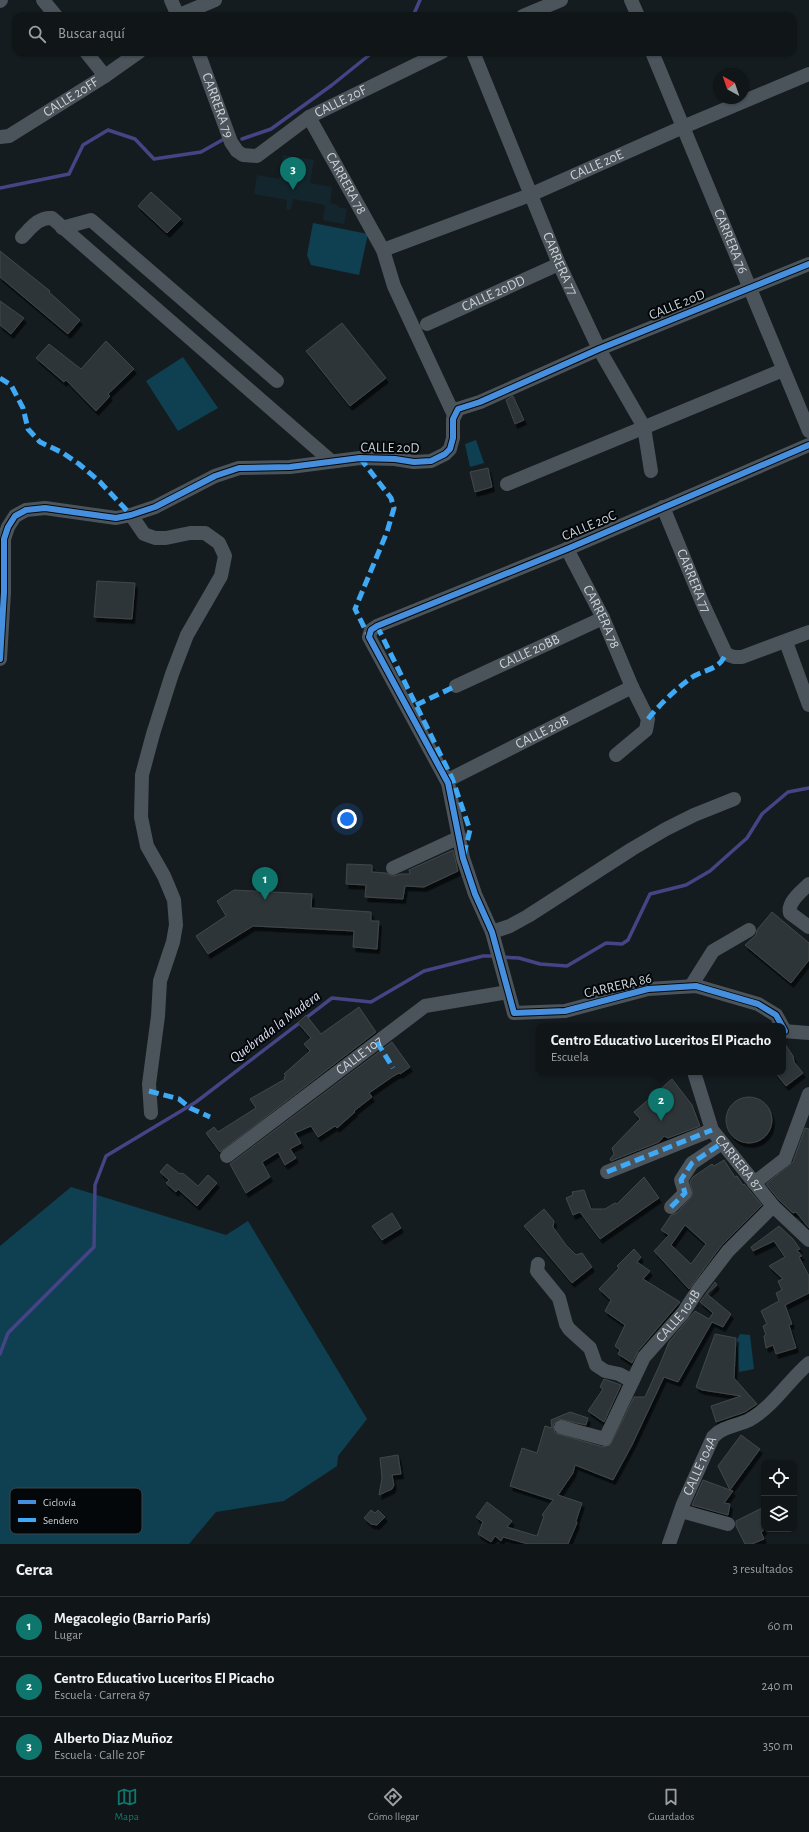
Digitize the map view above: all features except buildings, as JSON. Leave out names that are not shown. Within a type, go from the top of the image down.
[{"type":"street","points":[[43,0],[53,12]]},
{"type":"street","points":[[171,0],[176,12]]},
{"type":"street","points":[[186,12],[214,0]]},
{"type":"street","points":[[532,12],[561,0]]},
{"type":"street","points":[[631,0],[636,12]]},
{"type":"street","points":[[89,56],[105,76]]},
{"type":"street","name":"CALLE 20FF","points":[[0,137],[9,136],[105,76],[133,56]]},
{"type":"street","name":"CARRERA 79","points":[[199,56],[231,142],[237,151],[243,155]]},
{"type":"street","name":"CALLE 20F","points":[[243,155],[257,156],[309,117],[434,56]]},
{"type":"street","name":"CARRERA 77","points":[[475,56],[559,264],[599,349],[644,427],[651,471]]},
{"type":"street","name":"CARRERA 76","points":[[654,56],[809,431]]},
{"type":"street","name":"CALLE 20E","points":[[383,250],[530,195],[683,127],[809,74]]},
{"type":"street","name":"CARRERA 78","points":[[309,117],[383,250],[394,286],[454,415]]},
{"type":"street","points":[[22,237],[38,220],[52,218],[331,462]]},
{"type":"street","points":[[62,228],[92,220],[276,381]]},
{"type":"street","name":"CALLE 20DD","points":[[427,324],[559,264]]},
{"type":"street","name":"CALLE 20D","points":[[0,659],[4,592],[4,539],[8,527],[16,516],[26,510],[45,508],[116,518],[155,507],[215,476],[239,468],[290,466],[360,458],[395,459],[414,462],[431,461],[445,454],[450,449],[453,438],[454,415],[458,410],[480,402],[599,349],[809,264]]},
{"type":"street","points":[[506,484],[783,370]]},
{"type":"street","name":"CALLE 20C","points":[[460,837],[448,783],[369,637],[371,630],[377,626],[567,549],[809,445]]},
{"type":"street","name":"CARRERA 77","points":[[663,507],[699,595],[726,654],[734,657],[742,657],[786,642]]},
{"type":"street","points":[[131,515],[144,534],[155,538],[190,533],[205,533],[219,543],[225,556],[220,576],[187,635],[177,661],[153,734],[142,775],[141,817],[147,846],[164,876],[174,900],[176,925],[173,942],[160,981],[158,1016],[149,1084],[151,1113]]},
{"type":"street","name":"CARRERA 78","points":[[567,549],[603,618],[632,687],[648,718],[646,730],[616,755]]},
{"type":"street","name":"CALLE 20BB","points":[[456,686],[603,618]]},
{"type":"street","points":[[809,632],[786,642],[809,705]]},
{"type":"street","name":"CALLE 20B","points":[[452,778],[632,687]]},
{"type":"street","points":[[492,932],[510,926],[528,916],[632,849],[666,829],[694,815],[734,799]]},
{"type":"street","points":[[393,868],[460,837],[464,858],[475,894],[492,932],[508,992]]},
{"type":"street","points":[[809,884],[791,904],[790,913],[809,927]]},
{"type":"street","points":[[691,986],[714,951],[749,930]]},
{"type":"street","name":"CARRERA 86","points":[[508,992],[514,1013],[565,1011],[648,989],[696,986],[758,1004],[776,1015],[780,1023]]},
{"type":"street","name":"CALLE 107","points":[[227,1156],[425,1006],[508,992]]},
{"type":"street","name":"CARRERA 86","points":[[786,1031],[809,1033]]},
{"type":"street","name":"CARRERA 87","points":[[695,1075],[712,1130],[773,1206],[809,1240]]},
{"type":"street","points":[[754,1183],[785,1159],[809,1094]]},
{"type":"street","points":[[607,1172],[712,1130]]},
{"type":"street","points":[[671,1208],[685,1193],[681,1180],[692,1163],[722,1143]]},
{"type":"street","name":"CALLE 104B","points":[[561,1427],[605,1439],[644,1357],[683,1313],[728,1251],[773,1206]]},
{"type":"street","points":[[538,1264],[537,1271],[560,1298],[569,1329],[590,1348],[596,1365],[632,1381]]},
{"type":"street","name":"CALLE 104A","points":[[669,1544],[681,1511],[713,1437],[718,1432],[748,1420],[765,1410],[809,1363]]},
{"type":"street","points":[[681,1511],[728,1524]]},
{"type":"shaded area","points":[[283,155],[314,160],[310,183],[332,187],[330,203],[338,205],[337,207],[347,209],[344,224],[323,220],[325,206],[321,204],[293,199],[291,210],[286,209],[287,200],[254,194],[257,175],[279,179]]},
{"type":"shaded area","points":[[313,223],[368,234],[359,275],[311,265],[307,255]]},
{"type":"shaded area","points":[[183,357],[218,408],[178,431],[146,381]]},
{"type":"shaded area","points":[[476,440],[484,463],[470,467],[465,444]]},
{"type":"shaded area","points":[[71,1187],[226,1235],[248,1221],[367,1419],[338,1456],[337,1466],[284,1501],[216,1512],[189,1544],[0,1544],[0,1246]]},
{"type":"shaded area","points":[[740,1334],[750,1335],[754,1369],[739,1372],[737,1340]]},
{"type":"waterway","points":[[415,12],[420,0]]},
{"type":"waterway","points":[[242,139],[271,129],[332,85],[368,56]]},
{"type":"waterway","points":[[0,188],[69,174],[83,145],[108,130],[135,139],[154,159],[201,152],[224,139]]},
{"type":"waterway","name":"Quebrada la Madera","points":[[501,957],[519,958],[540,964],[567,966],[606,943],[622,944],[628,940],[650,894],[686,885],[710,871],[747,838],[762,814],[788,792],[809,788]]},
{"type":"waterway","name":"Quebrada la Madera","points":[[0,1354],[8,1333],[94,1247],[95,1185],[106,1156],[196,1102],[332,998],[371,1002],[424,971],[483,956],[495,956]]},
{"type":"marked path","points":[[0,378],[11,385],[23,408],[28,429],[40,442],[63,453],[79,464],[100,482],[131,515]]},
{"type":"marked path","points":[[360,458],[391,498],[394,508],[387,532],[355,609],[369,637]]},
{"type":"marked path","points":[[377,626],[452,778],[470,830],[464,854]]},
{"type":"marked path","points":[[648,719],[682,685],[694,676],[716,666],[726,654]]},
{"type":"marked path","points":[[416,705],[456,686]]},
{"type":"marked path","points":[[377,1042],[393,1068]]},
{"type":"marked path","points":[[149,1091],[179,1099],[190,1108],[210,1117]]},
{"type":"marked path","points":[[607,1172],[712,1130]]},
{"type":"marked path","points":[[671,1207],[685,1193],[681,1180],[692,1163],[722,1143]]},
{"type":"cycle path","points":[[0,659],[4,592],[4,539],[8,527],[15,516],[26,510],[45,508],[116,518],[155,507],[215,476],[239,468],[290,467],[360,458],[395,459],[414,462],[431,461],[445,454],[450,449],[453,438],[453,419],[458,409],[480,402],[599,349],[809,264]]},
{"type":"cycle path","points":[[780,1023],[776,1015],[758,1004],[696,986],[648,989],[565,1011],[514,1013],[492,932],[475,894],[463,858],[448,783],[369,637],[371,630],[377,626],[567,549],[809,445]]},
{"type":"place","name":"Alberto Diaz Muñoz","points":[[293,190]]},
{"type":"place","name":"Megacolegio (Barrio París)","points":[[265,900]]},
{"type":"place","name":"Centro Educativo Luceritos El Picacho","points":[[661,1121]]}]
